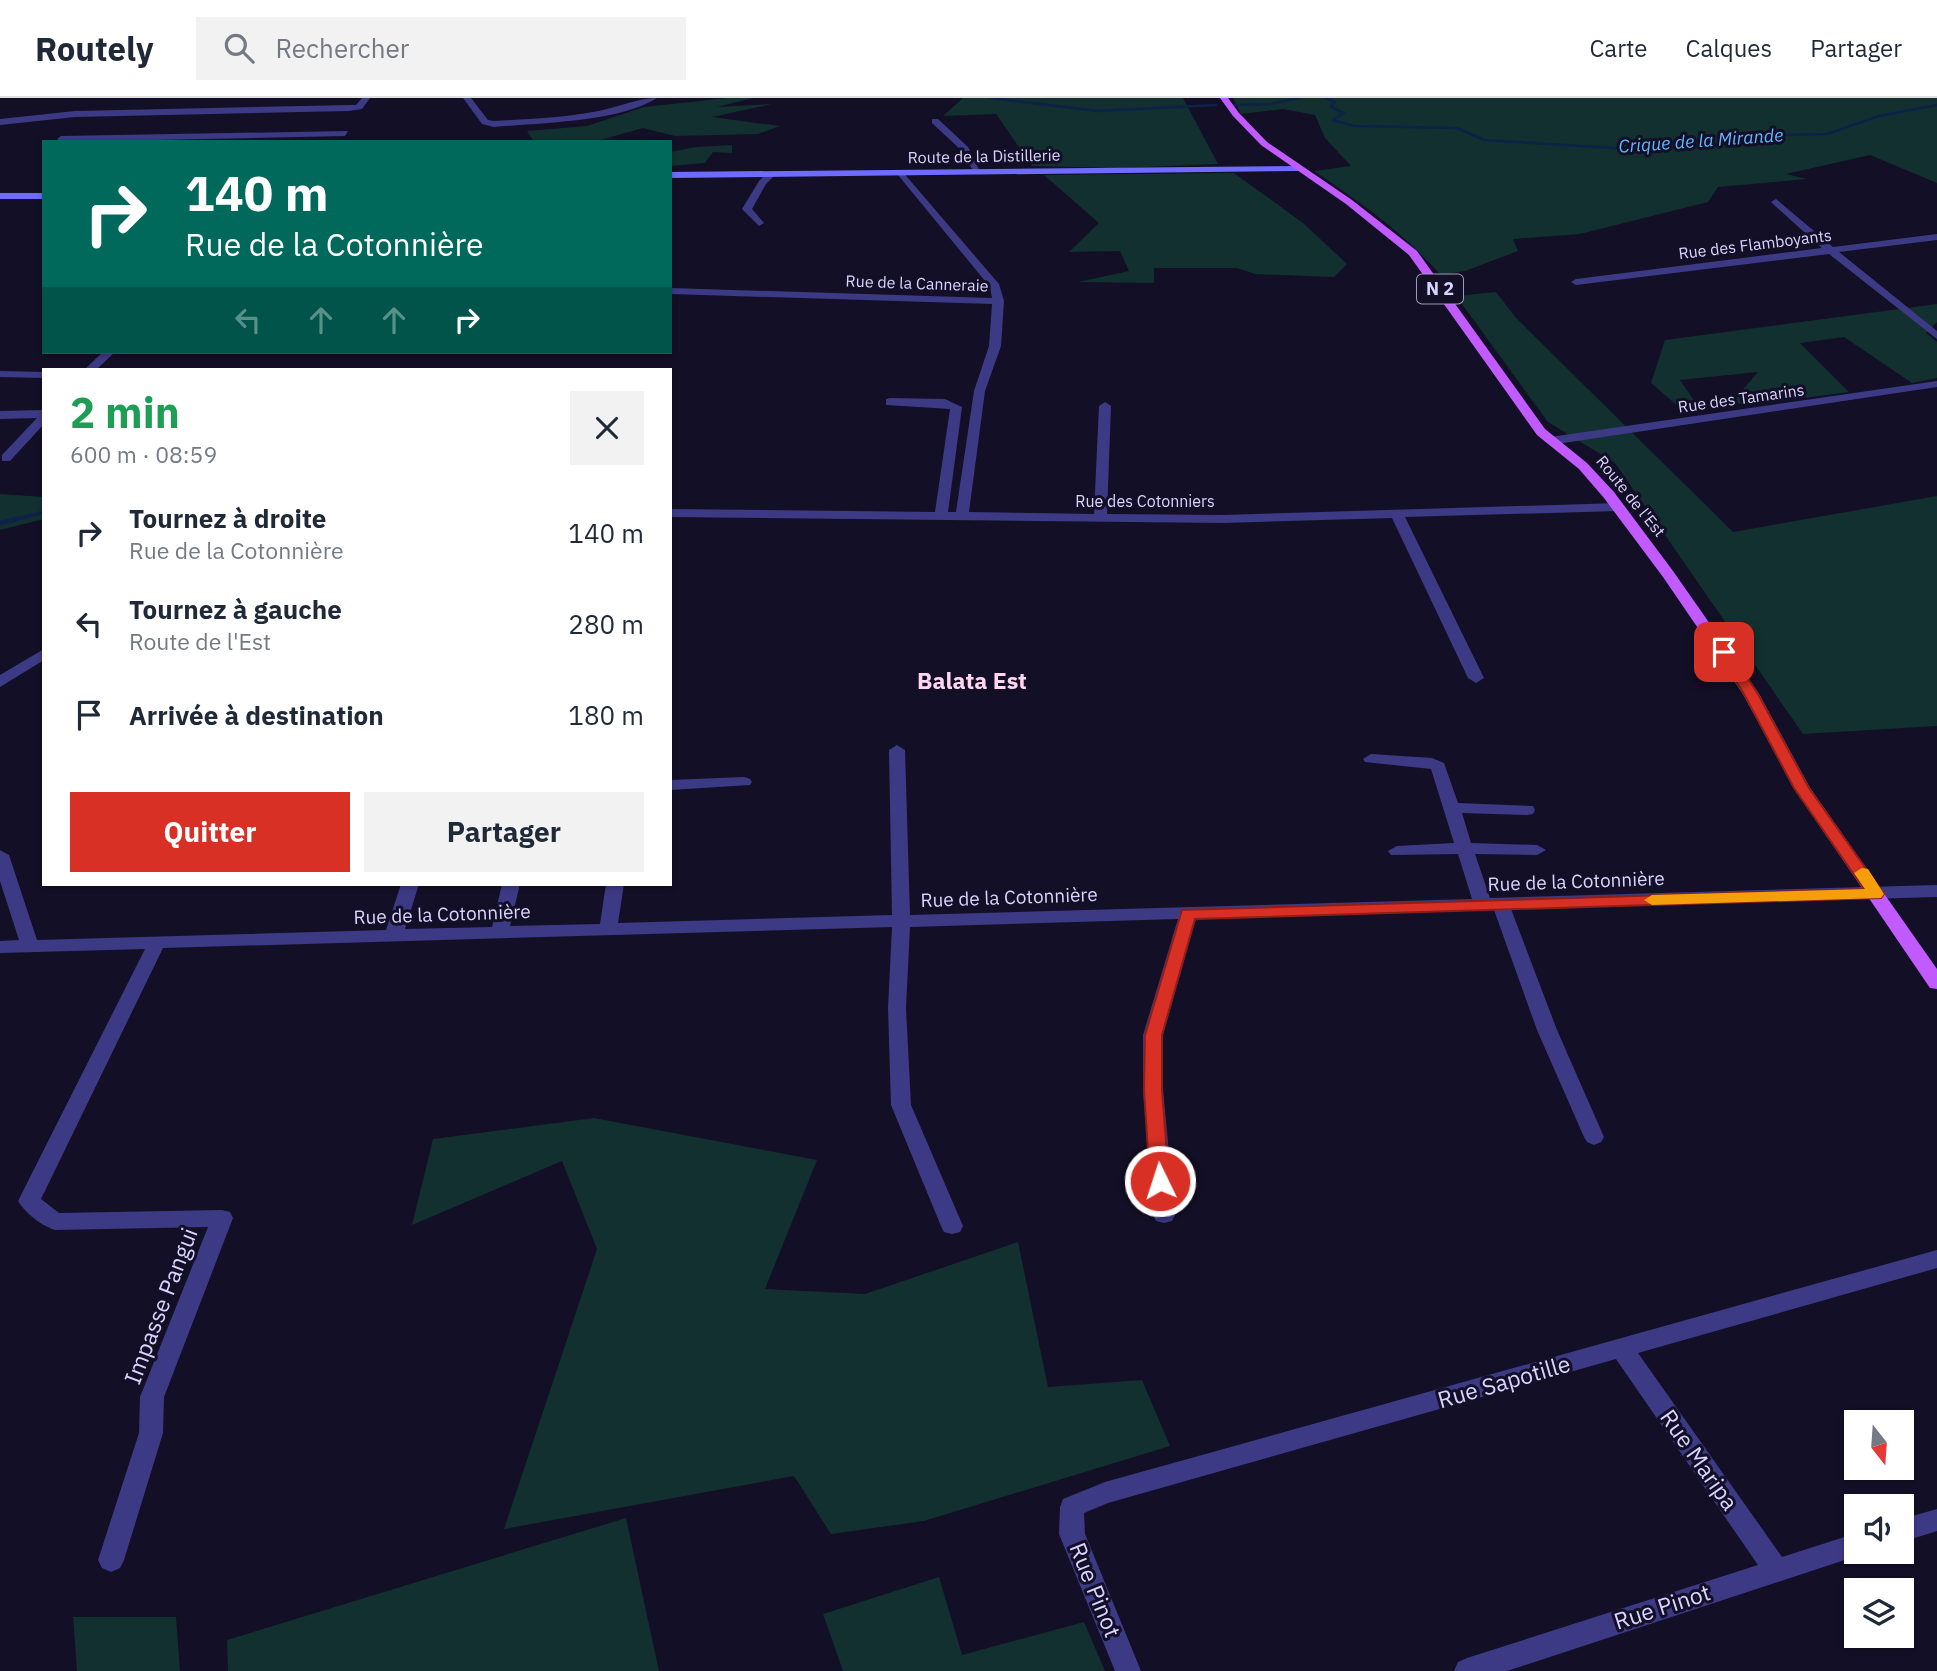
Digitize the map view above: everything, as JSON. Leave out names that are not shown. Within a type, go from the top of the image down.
[{"type":"main road","name":"Route de l'Est","points":[[1224,98],[1234,115],[1259,139],[1357,208],[1413,253],[1550,441],[1583,466],[1619,507],[1724,652],[1751,694],[1802,788],[1937,983]]},
{"type":"street","points":[[0,122],[75,114],[349,108],[359,107],[366,98]]},
{"type":"street","points":[[467,98],[485,122],[494,124],[598,113],[636,105],[653,98]]},
{"type":"street","points":[[75,114],[94,103]]},
{"type":"street","points":[[202,112],[212,103]]},
{"type":"street","points":[[145,121],[153,112]]},
{"type":"street","points":[[935,121],[965,149],[978,172]]},
{"type":"street","points":[[128,140],[138,129]]},
{"type":"street","points":[[61,139],[128,140],[345,133]]},
{"type":"street","name":"Route de la Distillerie","points":[[672,176],[1298,168]]},
{"type":"street","name":"Rue de la Canneraie","points":[[672,291],[999,301],[995,286],[901,173]]},
{"type":"street","points":[[759,223],[747,209],[762,183],[771,174]]},
{"type":"street","points":[[0,196],[42,196]]},
{"type":"street","points":[[1776,202],[1937,336]]},
{"type":"street","name":"Rue des Flamboyants","points":[[1576,282],[1937,237]]},
{"type":"street","points":[[962,516],[979,388],[992,360],[999,301]]},
{"type":"street","points":[[92,368],[107,354]]},
{"type":"street","points":[[0,374],[42,375]]},
{"type":"street","name":"Rue des Tamarins","points":[[1550,441],[1937,384]]},
{"type":"street","points":[[890,402],[945,403],[956,407],[941,516]]},
{"type":"street","points":[[1100,518],[1105,406]]},
{"type":"street","points":[[0,415],[42,416]]},
{"type":"street","points":[[6,458],[42,418]]},
{"type":"street","name":"Rue des Cotonniers","points":[[672,513],[1100,518],[1397,515],[1619,507]]},
{"type":"street","points":[[1397,515],[1476,678]]},
{"type":"street","points":[[0,681],[42,654]]},
{"type":"street","points":[[897,750],[901,922],[897,1008],[901,1105],[952,1226]]},
{"type":"street","points":[[1371,759],[1432,763],[1438,766],[1465,848],[1594,1137]]},
{"type":"street","points":[[672,785],[744,782]]},
{"type":"street","points":[[1453,808],[1527,810]]},
{"type":"street","points":[[1397,850],[1537,850]]},
{"type":"street","points":[[0,855],[30,946]]},
{"type":"street","points":[[393,937],[409,886]]},
{"type":"street","points":[[499,934],[511,886]]},
{"type":"street","points":[[608,929],[615,886]]},
{"type":"street","name":"Rue de la Cotonnière","points":[[0,947],[1937,891]]},
{"type":"street","points":[[1164,1215],[1153,1090],[1153,1035],[1188,914]]},
{"type":"street","name":"Impasse Pangui","points":[[111,1560],[151,1433],[152,1397],[222,1218],[55,1222],[29,1201],[141,971],[150,944]]},
{"type":"street","name":"Rue Sapotille","points":[[1072,1507],[1118,1489],[1937,1259]]},
{"type":"street","name":"Rue Maripa","points":[[1622,1349],[1776,1570]]},
{"type":"street","name":"Rue Pinot","points":[[1072,1507],[1072,1534],[1128,1671]]},
{"type":"street","points":[[1914,1527],[1937,1520]]},
{"type":"street","name":"Rue Pinot","points":[[1467,1671],[1844,1549]]},
{"type":"green space","points":[[727,98],[753,98],[717,107],[772,104],[712,117],[780,126],[758,134],[675,136],[643,128],[601,140],[533,140],[527,131],[587,126],[644,107]]},
{"type":"green space","points":[[963,98],[1183,98],[1218,164],[1119,168],[1032,166],[996,114],[943,116]]},
{"type":"green space","points":[[1233,98],[1937,98],[1937,183],[1870,155],[1786,174],[1807,179],[1718,187],[1708,202],[1580,234],[1513,239],[1518,251],[1465,271],[1441,275],[1381,219],[1314,171],[1351,166],[1325,138],[1315,115],[1283,109],[1241,114]]},
{"type":"green space","points":[[732,145],[732,153],[713,152],[705,163],[672,166],[672,152]]},
{"type":"green space","points":[[1234,173],[1303,223],[1347,264],[1334,277],[1255,274],[1237,268],[1154,268],[1154,283],[1078,282],[1129,271],[1120,251],[1069,252],[1099,223],[1044,175]]},
{"type":"green space","points":[[1496,292],[1516,318],[1733,532],[1937,496],[1937,726],[1803,734],[1615,463],[1548,422],[1456,296]]},
{"type":"green space","points":[[1937,304],[1937,322],[1926,333],[1937,342],[1937,378],[1912,383],[1844,337],[1800,343],[1849,392],[1744,406],[1733,401],[1758,372],[1680,380],[1702,412],[1687,414],[1651,383],[1665,340]]},
{"type":"green space","points":[[0,494],[42,497],[42,520],[0,530]]},
{"type":"green space","points":[[594,1118],[817,1160],[765,1289],[865,1294],[1018,1242],[1048,1387],[1142,1380],[1170,1446],[924,1521],[831,1534],[794,1476],[504,1529],[597,1249],[562,1161],[412,1225],[433,1139]]},
{"type":"green space","points":[[626,1518],[659,1671],[228,1671],[227,1640]]},
{"type":"green space","points":[[939,1577],[962,1655],[1084,1622],[1105,1671],[843,1671],[823,1614]]},
{"type":"green space","points":[[73,1617],[176,1617],[180,1671],[77,1671]]},
{"type":"waterway","name":"Crique de la Mirande","points":[[990,98],[1098,111],[1216,105]]},
{"type":"waterway","name":"Crique de la Mirande","points":[[1235,105],[1270,104],[1299,98]]},
{"type":"waterway","name":"Crique de la Mirande","points":[[1326,98],[1335,102],[1331,107],[1344,113],[1333,120],[1354,126],[1457,128],[1484,140],[1630,149],[1723,136],[1827,134],[1879,116],[1937,105]]},
{"type":"waterway","points":[[10,521],[42,513]]},
{"type":"waterway","points":[[0,523],[17,519]]},
{"type":"slow traffic","points":[[1652,900],[1876,894],[1862,873]]},
{"type":"district","name":"Balata Est","points":[[972,681]]},
{"type":"route","points":[[1160,1181],[1153,1090],[1153,1035],[1188,914],[1876,894],[1802,788],[1777,747],[1751,694],[1724,652]]}]
